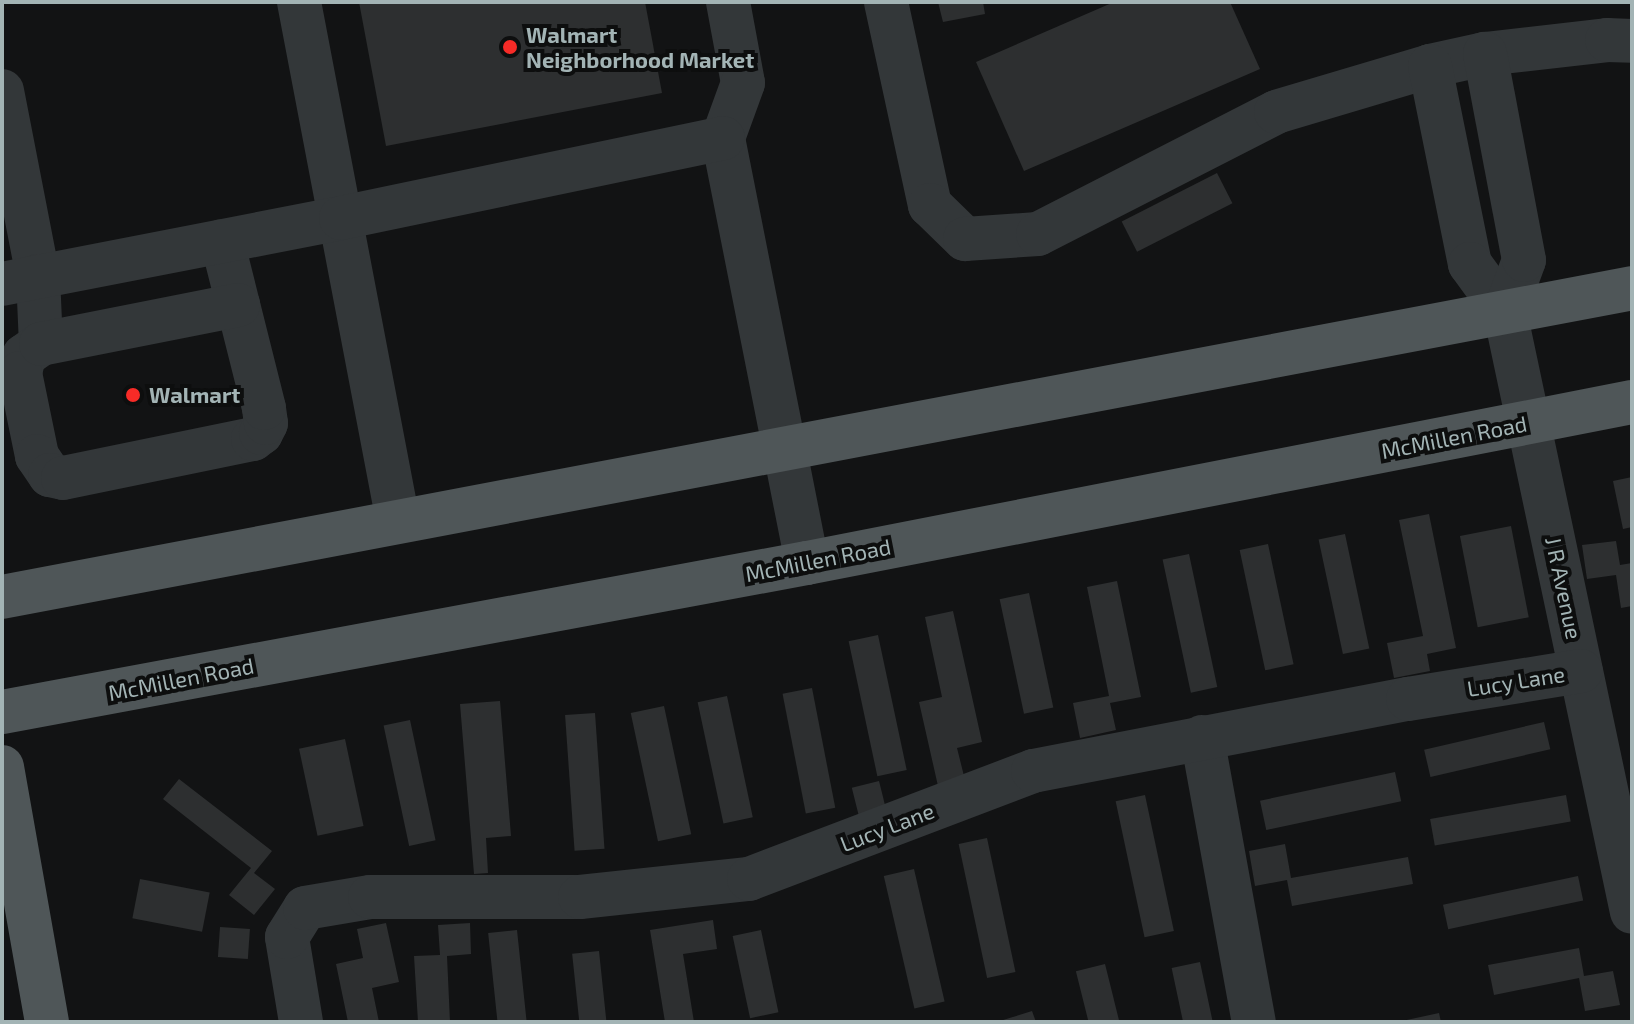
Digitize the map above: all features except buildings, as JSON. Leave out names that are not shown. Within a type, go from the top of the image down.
[{"type":"main road","points":[[2,597],[1632,288]]},
{"type":"main road","name":"McMillen Road","points":[[2,712],[807,563],[1632,402]]},
{"type":"main road","points":[[2,767],[47,1022]]},
{"type":"street","points":[[299,2],[398,521]]},
{"type":"street","points":[[728,2],[743,83],[723,138],[807,563]]},
{"type":"street","points":[[886,2],[930,205],[965,239],[1038,234],[1276,112],[1430,66],[1485,54],[1607,40],[1632,41]]},
{"type":"street","points":[[1485,54],[1524,260],[1505,312]]},
{"type":"street","points":[[1430,66],[1470,264],[1505,312]]},
{"type":"street","points":[[2,91],[20,280],[41,344]]},
{"type":"street","points":[[20,280],[341,218],[723,138]]},
{"type":"street","points":[[222,241],[264,408],[266,423],[261,433],[253,439],[63,478],[50,475],[37,456],[20,373],[24,356],[41,344],[238,305]]},
{"type":"street","name":"J R Avenue","points":[[1505,312],[1632,912]]},
{"type":"street","name":"Lucy Lane","points":[[301,1022],[287,937],[305,908],[370,897],[580,897],[749,879],[1033,771],[1202,737],[1581,671]]},
{"type":"street","points":[[1202,737],[1254,1022]]},
{"type":"place","name":"Walmart Neighborhood Market","points":[[510,47]]},
{"type":"place","name":"Walmart","points":[[133,395]]}]
